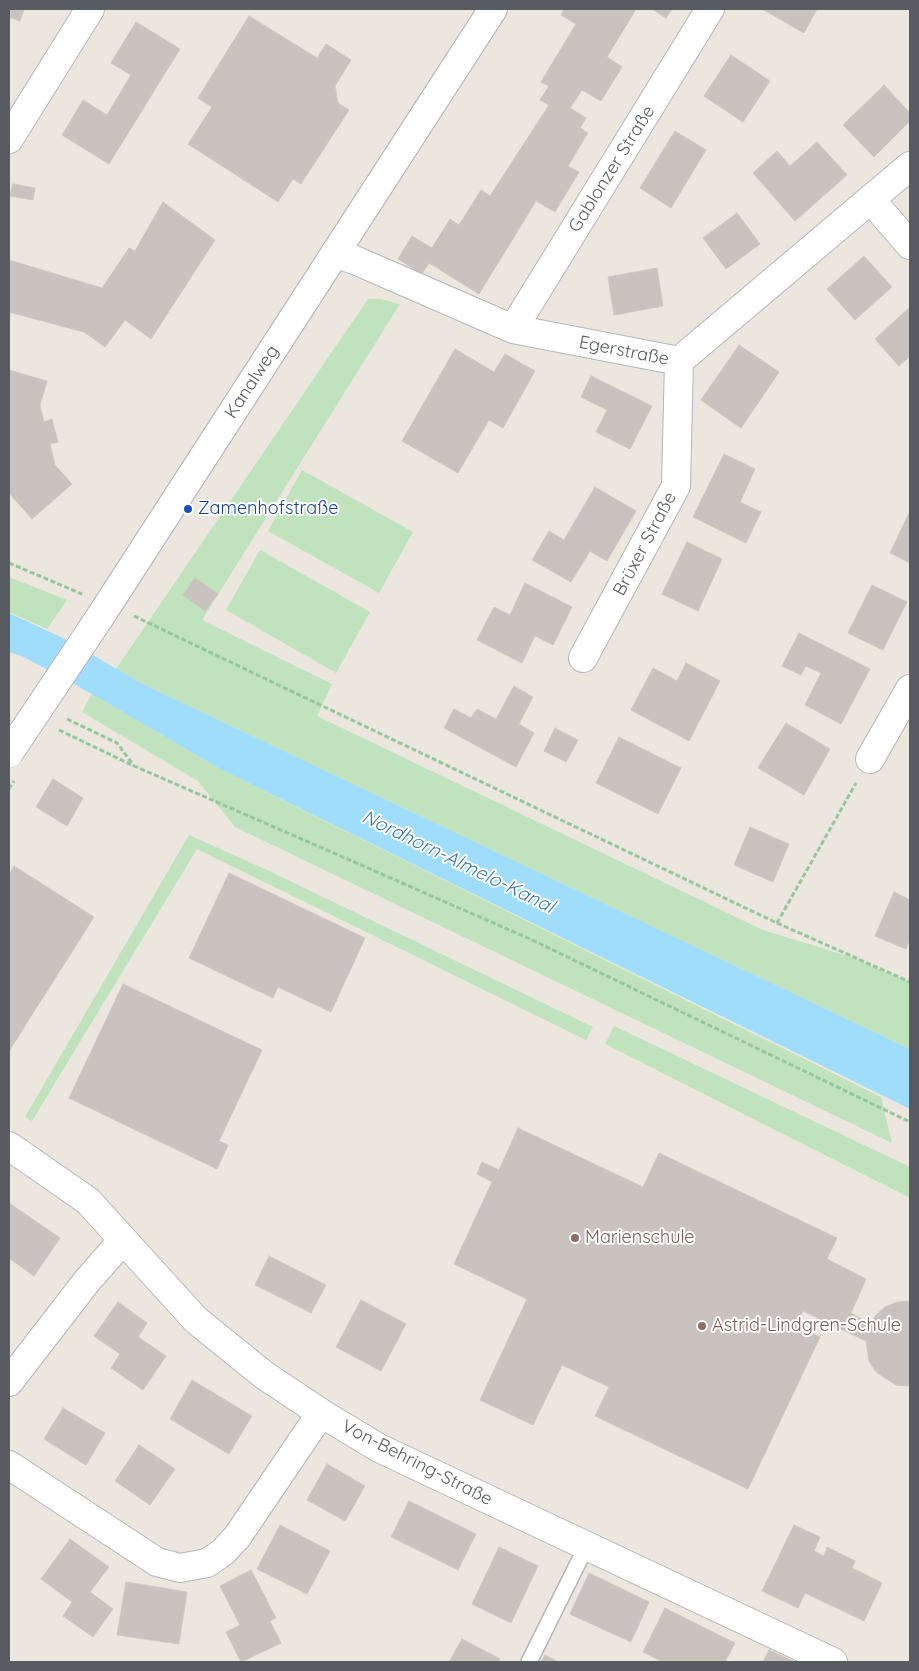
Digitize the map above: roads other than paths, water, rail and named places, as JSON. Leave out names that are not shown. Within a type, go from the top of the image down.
[{"type":"street","points":[[9,139],[90,9]]},
{"type":"street","name":"Kanalweg","points":[[9,753],[104,611],[493,9]]},
{"type":"street","name":"Gablonzer Straße","points":[[513,329],[710,9]]},
{"type":"street","name":"Egerstraße","points":[[335,253],[357,260],[513,329],[679,361],[910,166]]},
{"type":"street","points":[[871,200],[910,245]]},
{"type":"street","name":"Brüxer Straße","points":[[583,658],[676,486],[679,361]]},
{"type":"street","points":[[870,759],[910,689]]},
{"type":"street","name":"Von-Behring-Straße","points":[[9,1146],[88,1201],[196,1320],[264,1376],[321,1413],[379,1448],[833,1662]]},
{"type":"street","points":[[9,1382],[87,1281],[123,1240]]},
{"type":"street","points":[[9,1465],[157,1562],[180,1568],[207,1563],[223,1552],[237,1537],[321,1413]]},
{"type":"lane","points":[[529,1662],[587,1545]]},
{"type":"water","name":"Nordhorn-Almelo-Kanal","points":[[9,613],[65,639],[143,684],[910,1049],[910,1109],[220,769],[92,694],[22,656],[9,652]]},
{"type":"place","name":"Zamenhofstraße","points":[[188,509]]},
{"type":"place","name":"Marienschule","points":[[575,1238]]},
{"type":"place","name":"Astrid-Lindgren-Schule","points":[[702,1326]]}]
